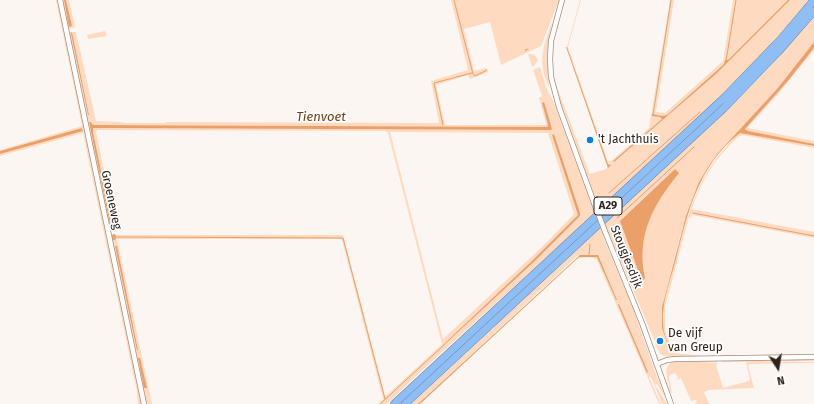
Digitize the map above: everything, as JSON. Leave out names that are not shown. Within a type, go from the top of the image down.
[{"type":"highway","name":"A29","points":[[394,404],[730,92],[775,45],[814,0]]},
{"type":"highway","name":"A29","points":[[405,404],[724,108],[775,55],[814,11]]},
{"type":"street","name":"Groeneweg","points":[[60,0],[144,404]]},
{"type":"street","name":"Stougjesdijk","points":[[562,0],[550,46],[551,82],[594,203],[642,323],[671,404]]},
{"type":"street","points":[[657,364],[675,359],[814,357]]},
{"type":"shaded area","points":[[56,0],[58,0],[142,404],[138,404],[137,392],[83,133],[0,156],[0,154],[83,131],[82,128],[0,151],[82,126]]},
{"type":"shaded area","points":[[61,0],[64,0],[70,27],[72,26],[66,0],[69,0],[75,27],[70,29],[67,27]]},
{"type":"shaded area","points":[[64,0],[66,0],[72,26],[69,27]]},
{"type":"shaded area","points":[[451,0],[559,0],[541,46],[501,65],[490,22],[464,29],[474,71],[486,68],[488,72],[470,79],[468,75],[436,85],[445,125],[545,125],[539,98],[542,96],[533,70],[540,67],[546,87],[554,103],[593,209],[600,203],[596,200],[557,92],[558,90],[590,174],[606,169],[610,163],[608,164],[567,47],[580,0],[568,47],[608,162],[649,128],[670,0],[674,0],[656,112],[665,113],[723,61],[733,0],[788,0],[728,60],[667,115],[662,116],[652,114],[652,116],[660,117],[662,119],[613,161],[614,162],[716,74],[790,0],[809,0],[764,52],[729,88],[387,404],[378,404],[383,399],[341,239],[117,239],[152,404],[145,404],[110,236],[343,235],[385,395],[386,396],[442,344],[388,133],[385,131],[97,130],[96,132],[116,229],[111,232],[69,35],[70,32],[72,32],[76,32],[96,121],[125,123],[439,123],[431,81],[468,70]],"holes":[[[72,32],[88,115],[71,34]],[[543,102],[552,129],[551,130],[93,128],[113,229],[89,122],[94,125],[547,127],[548,125]],[[390,132],[548,133],[574,214],[541,248],[443,339]],[[554,134],[580,216],[537,259],[443,346],[544,250],[578,215],[552,135]],[[115,246],[117,246],[137,351]]]},
{"type":"shaded area","points":[[788,0],[790,0],[716,74],[614,162],[613,161],[662,119],[660,117],[652,116],[652,114],[662,116],[667,115],[724,64],[725,60],[728,60]]},
{"type":"shaded area","points":[[814,17],[814,42],[777,89],[718,153],[708,167],[695,191],[680,236],[662,307],[662,328],[671,352],[663,328],[665,297],[688,215],[707,172],[716,159],[735,137],[741,133],[814,146],[814,148],[742,135],[734,141],[718,159],[703,183],[692,209],[814,232],[814,238],[692,215],[691,218],[689,217],[665,307],[665,330],[673,353],[701,356],[814,354],[814,356],[674,357],[666,356],[660,353],[655,343],[661,342],[660,340],[655,342],[608,231],[603,236],[634,311],[666,399],[657,384],[655,385],[667,404],[662,404],[651,377],[649,377],[661,404],[659,404],[595,258],[590,257],[597,257],[616,300],[598,256],[577,256],[418,404],[411,404],[721,116],[767,70]],"holes":[[[675,169],[679,173],[661,197],[648,221],[643,247],[645,278],[620,221]],[[618,305],[619,305],[648,372]]]},
{"type":"shaded area","points":[[552,22],[547,54],[549,87],[545,78],[542,62],[546,39]]},
{"type":"shaded area","points":[[105,31],[107,36],[88,39],[87,35]]},
{"type":"shaded area","points":[[72,32],[89,115],[71,34]]},
{"type":"shaded area","points":[[814,42],[814,48],[787,82],[745,129],[748,131],[814,144],[814,146],[740,133],[714,160],[696,192],[684,227],[666,293],[663,327],[670,352],[662,328],[662,307],[686,216],[698,184],[718,153],[777,89]]},
{"type":"shaded area","points":[[566,47],[608,164],[611,165],[608,168]]},
{"type":"shaded area","points":[[814,48],[814,50],[778,94],[747,128],[814,141],[814,144],[746,131],[746,128],[787,82]]},
{"type":"shaded area","points":[[528,54],[535,55],[538,60],[534,66],[532,66]]},
{"type":"shaded area","points":[[544,102],[552,129],[551,130],[93,128],[113,229],[111,229],[89,122],[94,125],[547,127],[548,125],[542,103]]},
{"type":"shaded area","points":[[82,128],[83,131],[0,154],[0,151]]},
{"type":"shaded area","points":[[554,134],[580,216],[537,259],[443,346],[578,215],[552,135]]},
{"type":"shaded area","points":[[675,169],[679,173],[654,209],[645,234],[643,262],[645,278],[642,281],[620,221]]},
{"type":"shaded area","points":[[115,246],[117,246],[137,351]]},
{"type":"shaded area","points":[[580,255],[598,255],[617,300],[597,257],[579,257],[420,404],[418,404]]},
{"type":"shaded area","points":[[579,257],[587,257],[576,260],[420,404]]},
{"type":"shaded area","points":[[619,304],[648,372],[647,373],[618,305]]},
{"type":"shaded area","points":[[138,358],[140,358],[147,388],[144,388]]},
{"type":"shaded area","points":[[814,359],[814,361],[753,362],[814,363],[748,365],[754,388],[709,390],[704,392],[709,404],[695,404],[697,402],[696,400],[691,401],[681,378],[677,380],[678,377],[675,373],[669,377],[672,394],[669,388],[666,372],[667,367],[674,362],[717,361],[705,363],[718,364],[716,365],[723,388],[749,381],[750,379],[746,362],[722,362],[723,360]]},
{"type":"waterway","points":[[454,0],[473,74],[475,76],[487,70]]},
{"type":"waterway","points":[[653,115],[671,0]]},
{"type":"waterway","points":[[726,61],[736,0]]},
{"type":"waterway","points":[[526,51],[525,50],[528,49]]},
{"type":"waterway","points":[[443,125],[434,83],[472,73]]},
{"type":"waterway","points":[[609,193],[700,112]]},
{"type":"waterway","points":[[617,218],[694,147]]},
{"type":"waterway","points":[[693,213],[814,236]]},
{"type":"waterway","points":[[114,237],[343,238],[385,399]]},
{"type":"waterway","points":[[589,255],[590,244]]},
{"type":"waterway","points":[[380,404],[444,345]]},
{"type":"place","name":"'t Jachthuis","points":[[590,140]]},
{"type":"place","name":"De vijf van Greup","points":[[660,341]]},
{"type":"water label","name":"Tienvoet","points":[[321,117]]}]
